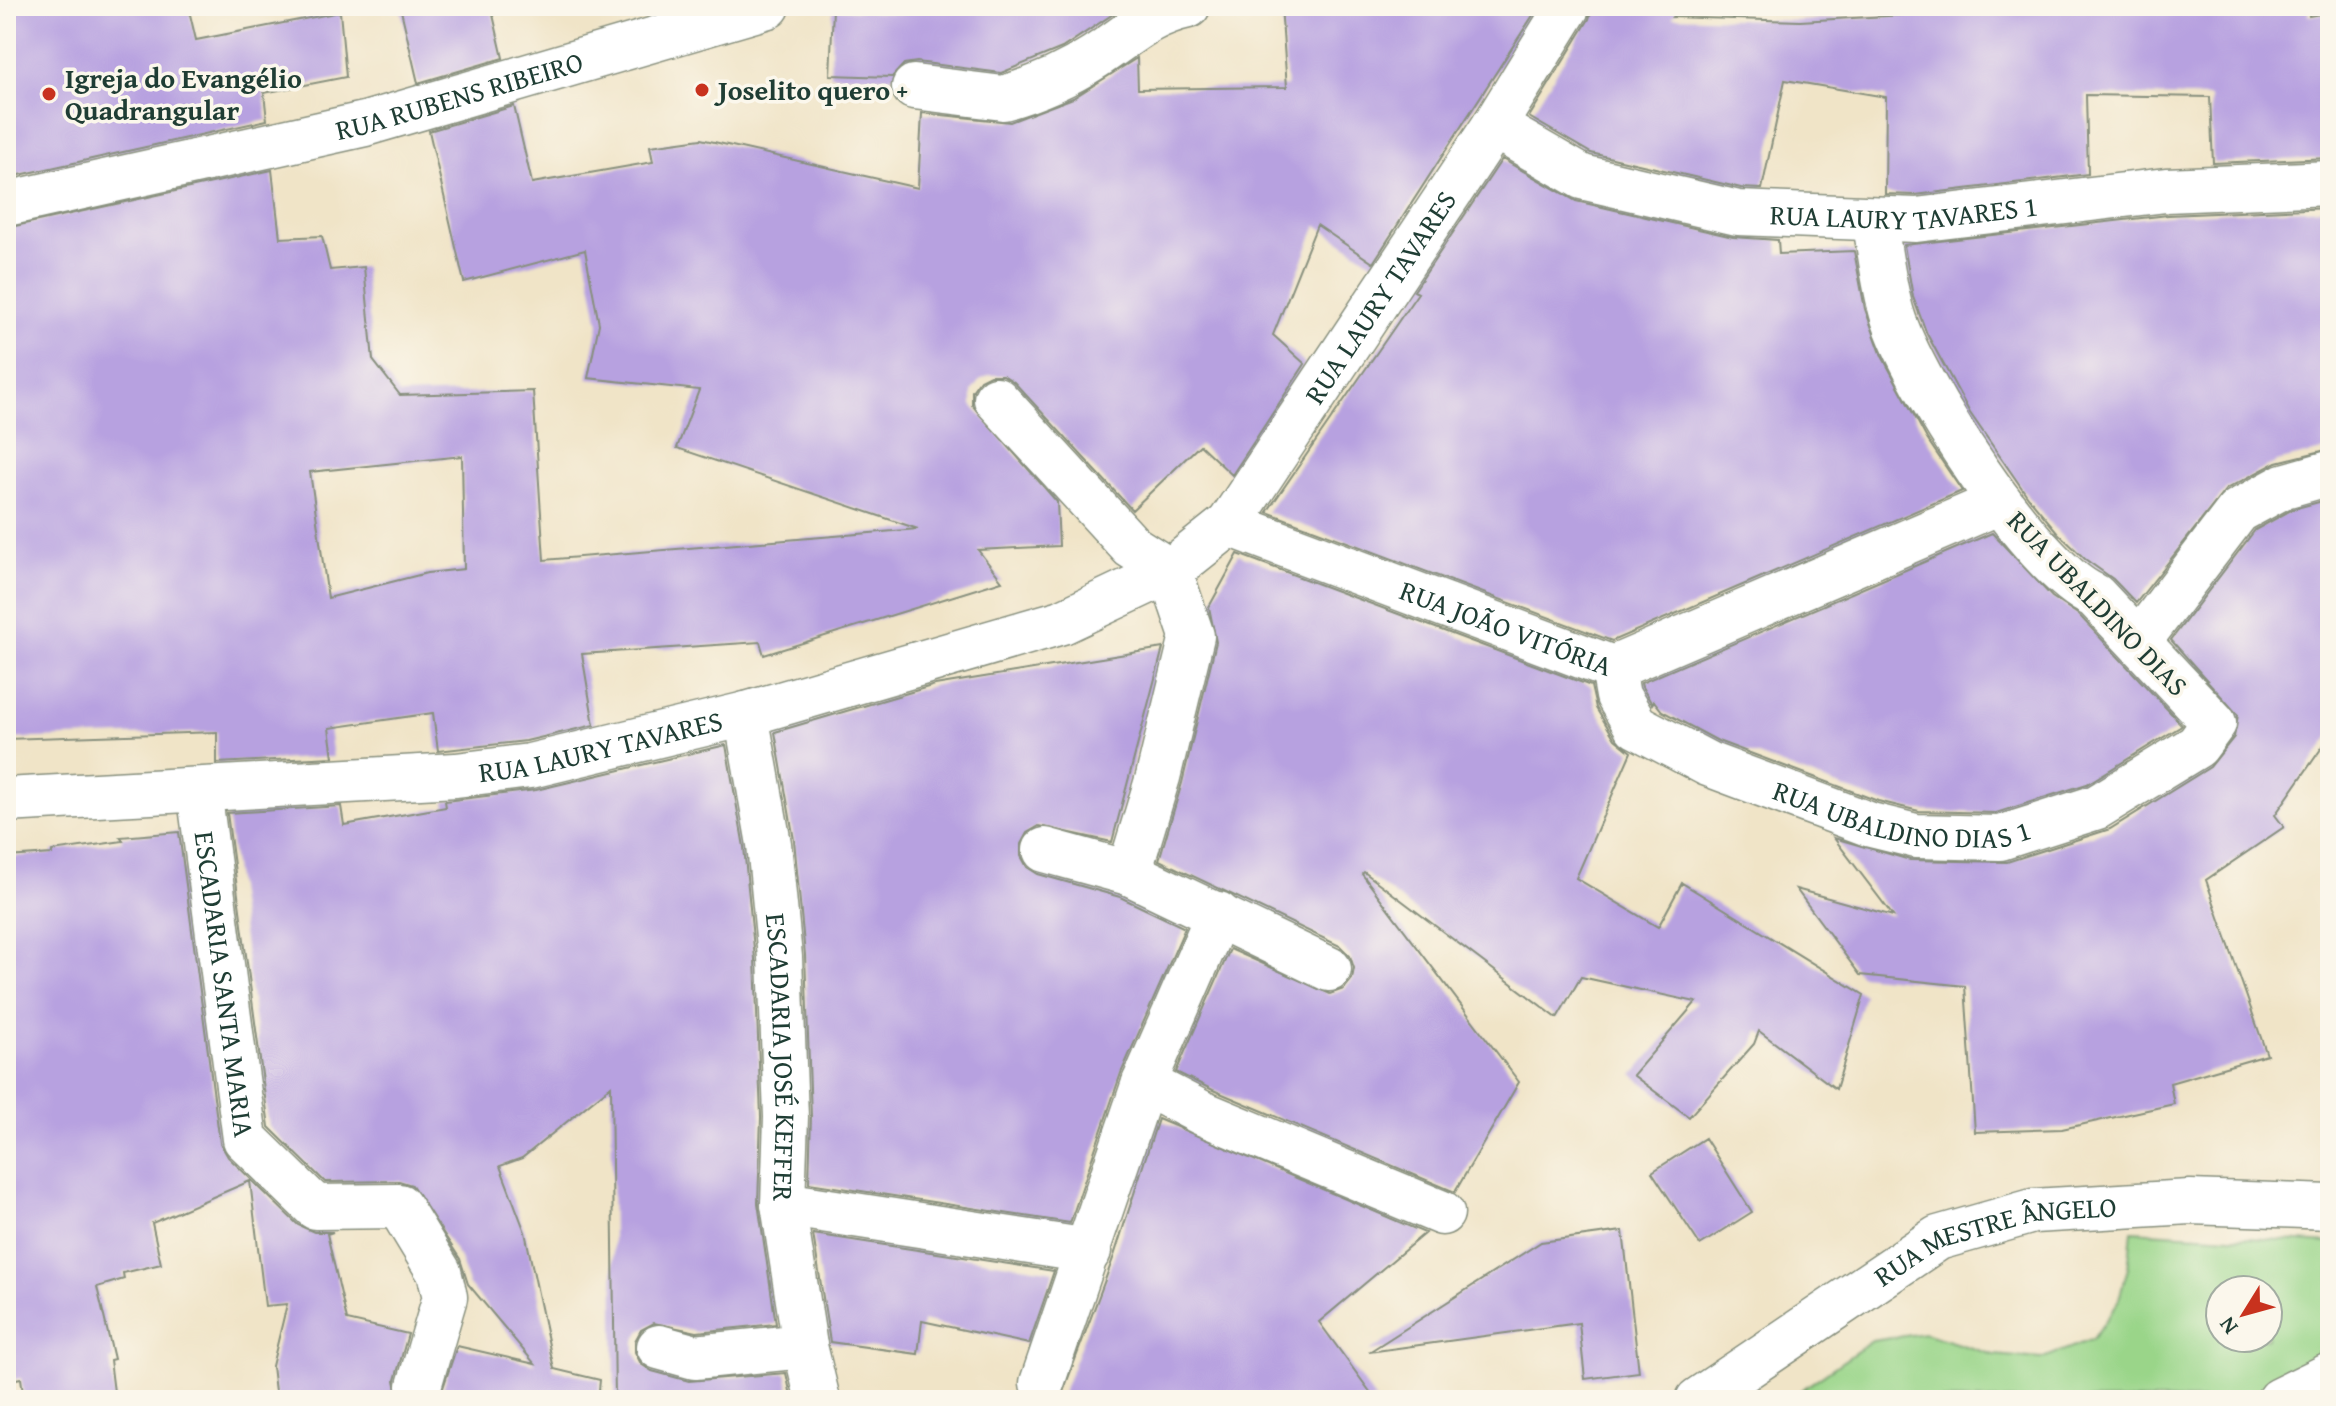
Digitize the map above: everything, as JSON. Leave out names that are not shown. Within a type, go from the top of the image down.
[{"type":"street","name":"RUA RUBENS RIBEIRO","points":[[6,204],[365,124],[768,6]]},
{"type":"street","name":"RUA LAURY TAVARES","points":[[6,800],[456,775],[530,766],[746,714],[1062,622],[1170,571],[1229,524],[1494,126],[1568,6]]},
{"type":"street","points":[[914,87],[1003,98],[1013,95],[1055,79],[1096,57],[1151,16],[1178,7]]},
{"type":"street","name":"RUA LAURY TAVARES 1","points":[[1494,126],[1582,177],[1738,213],[1916,220],[2166,190],[2330,183]]},
{"type":"street","name":"RUA UBALDINO DIAS","points":[[1874,219],[1892,315],[1930,398],[2000,502],[2076,588],[2095,596],[2214,723]]},
{"type":"street","points":[[996,399],[1132,547],[1170,571],[1192,636],[1158,777],[1129,873]]},
{"type":"street","points":[[2139,641],[2238,511],[2284,486],[2330,473]]},
{"type":"street","name":"RUA JOÃO VITÓRIA","points":[[1229,524],[1613,668],[2000,502]]},
{"type":"street","name":"RUA UBALDINO DIAS 1","points":[[1613,668],[1618,696],[1636,726],[1708,764],[1871,825],[1916,836],[2000,838],[2097,807],[2197,746],[2214,723]]},
{"type":"street","name":"ESCADARIA JOSÉ KEFFER","points":[[746,714],[769,844],[780,957],[786,1117],[783,1204],[805,1346],[818,1400]]},
{"type":"street","name":"ESCADARIA SANTA MARIA","points":[[199,790],[245,1139],[315,1207],[399,1206],[439,1272],[445,1297],[419,1386]]},
{"type":"street","points":[[1045,850],[1129,873],[1329,969]]},
{"type":"street","points":[[1042,1383],[1144,1083],[1218,914]]},
{"type":"street","points":[[1144,1083],[1202,1113],[1442,1213]]},
{"type":"street","name":"RUA MESTRE ÂNGELO","points":[[1698,1400],[1938,1238],[2033,1211],[2190,1202],[2330,1207]]},
{"type":"street","points":[[783,1204],[1089,1251]]},
{"type":"street","points":[[659,1347],[695,1357],[805,1346]]},
{"type":"street","points":[[2279,1400],[2330,1375]]},
{"type":"green space","points":[[2132,1231],[2330,1243],[2330,1400],[1787,1400],[1872,1341],[1924,1333],[1994,1355],[2041,1359],[2093,1339],[2118,1302],[2128,1268]]},
{"type":"building","points":[[6,6],[188,6],[196,40],[340,12],[346,77],[264,93],[267,120],[6,178]]},
{"type":"building","points":[[400,6],[491,6],[503,58],[418,83]]},
{"type":"building","points":[[902,6],[1125,6],[1062,48],[1001,73],[917,62],[904,64],[892,77],[830,75],[833,9],[904,14]]},
{"type":"building","points":[[1281,6],[1539,6],[1373,263],[1317,225],[1273,335],[1305,364],[1232,475],[1200,445],[1132,510],[1014,382],[1003,375],[990,375],[980,380],[972,391],[972,405],[1057,502],[1059,546],[978,550],[1002,581],[764,655],[760,642],[582,654],[594,725],[526,741],[438,751],[433,713],[329,728],[333,757],[217,763],[217,732],[6,739],[6,228],[272,170],[280,238],[322,236],[330,270],[364,267],[373,360],[400,395],[533,391],[544,560],[918,529],[677,448],[699,390],[588,378],[599,324],[585,250],[464,282],[429,131],[514,106],[532,183],[653,162],[650,146],[701,139],[918,188],[922,113],[1010,122],[1073,98],[1137,58],[1138,89],[1287,87]],"holes":[[[462,456],[464,569],[427,573],[328,598],[310,472]]]},
{"type":"building","points":[[1593,6],[1681,6],[1672,17],[1800,21],[1904,15],[1904,6],[2308,6],[2309,16],[2330,12],[2330,158],[2213,163],[2210,97],[2086,95],[2088,174],[1915,195],[1885,194],[1886,97],[1785,80],[1762,189],[1741,188],[1591,153],[1529,117],[1589,19]]},
{"type":"building","points":[[1502,159],[1576,201],[1733,237],[1778,240],[1779,254],[1854,251],[1865,309],[1882,356],[1927,439],[1962,491],[1612,641],[1267,512],[1418,293],[1414,291]]},
{"type":"building","points":[[2330,208],[2330,449],[2277,462],[2226,489],[2136,603],[2113,579],[2085,559],[2058,533],[2028,497],[1970,413],[1927,334],[1913,297],[1904,245],[2168,215]]},
{"type":"building","points":[[2330,499],[2330,736],[2275,815],[2284,827],[2206,880],[2267,1055],[2170,1083],[2174,1104],[2062,1129],[1975,1132],[1965,986],[1860,975],[1796,889],[1893,916],[1834,838],[1910,860],[2007,862],[2110,829],[2210,767],[2234,737],[2238,715],[2171,640],[2255,530],[2293,509]]},
{"type":"building","points":[[1992,533],[2052,597],[2079,615],[2182,725],[2180,727],[2087,784],[1996,813],[1919,811],[1878,801],[1718,741],[1662,711],[1654,701],[1652,704],[1642,687],[1641,683]]},
{"type":"building","points":[[1238,554],[1591,686],[1596,708],[1615,739],[1631,752],[1576,878],[1658,927],[1682,883],[1864,995],[1836,1089],[1759,1031],[1754,1044],[1689,1117],[1633,1075],[1696,1002],[1581,977],[1557,1018],[1364,872],[1362,874],[1519,1082],[1455,1192],[1176,1072],[1230,949],[1330,994],[1344,989],[1352,979],[1354,968],[1350,956],[1340,946],[1159,860],[1182,783],[1216,642],[1209,607]]},
{"type":"building","points":[[1163,648],[1112,842],[1039,826],[1027,833],[1021,844],[1021,856],[1027,867],[1038,874],[1120,897],[1185,928],[1121,1073],[1070,1223],[809,1183],[811,1116],[805,955],[794,840],[775,732],[935,685]]},
{"type":"building","points":[[726,745],[744,847],[755,959],[761,1117],[758,1203],[776,1324],[697,1332],[654,1323],[641,1330],[635,1341],[635,1352],[641,1364],[652,1371],[689,1381],[786,1373],[792,1400],[615,1400],[611,1086],[522,1158],[500,1166],[525,1232],[554,1369],[600,1380],[598,1400],[439,1400],[457,1346],[535,1364],[468,1284],[460,1259],[412,1185],[399,1181],[325,1182],[269,1127],[227,813],[341,806],[344,825],[446,807],[445,801],[536,790]]},
{"type":"building","points":[[179,832],[220,1143],[228,1157],[298,1225],[314,1232],[333,1232],[327,1234],[347,1320],[408,1334],[395,1380],[399,1400],[276,1400],[272,1366],[287,1304],[265,1306],[250,1181],[152,1223],[161,1264],[123,1273],[124,1279],[97,1287],[114,1359],[110,1360],[115,1400],[24,1400],[21,1378],[6,1381],[6,857],[52,854],[52,851],[123,841],[120,837]]},
{"type":"building","points":[[1158,1119],[1425,1233],[1319,1322],[1376,1400],[1060,1400],[1114,1256]]},
{"type":"building","points":[[1705,1138],[1752,1212],[1700,1245],[1652,1172]]},
{"type":"building","points":[[1623,1231],[1639,1372],[1585,1379],[1579,1323],[1369,1352],[1541,1242]]},
{"type":"building","points":[[813,1234],[1054,1271],[1029,1344],[922,1321],[918,1354],[830,1342]]},
{"type":"place","name":"Joselito quero +","points":[[702,90]]},
{"type":"place","name":"Igreja do Evangélio Quadrangular","points":[[49,94]]}]
